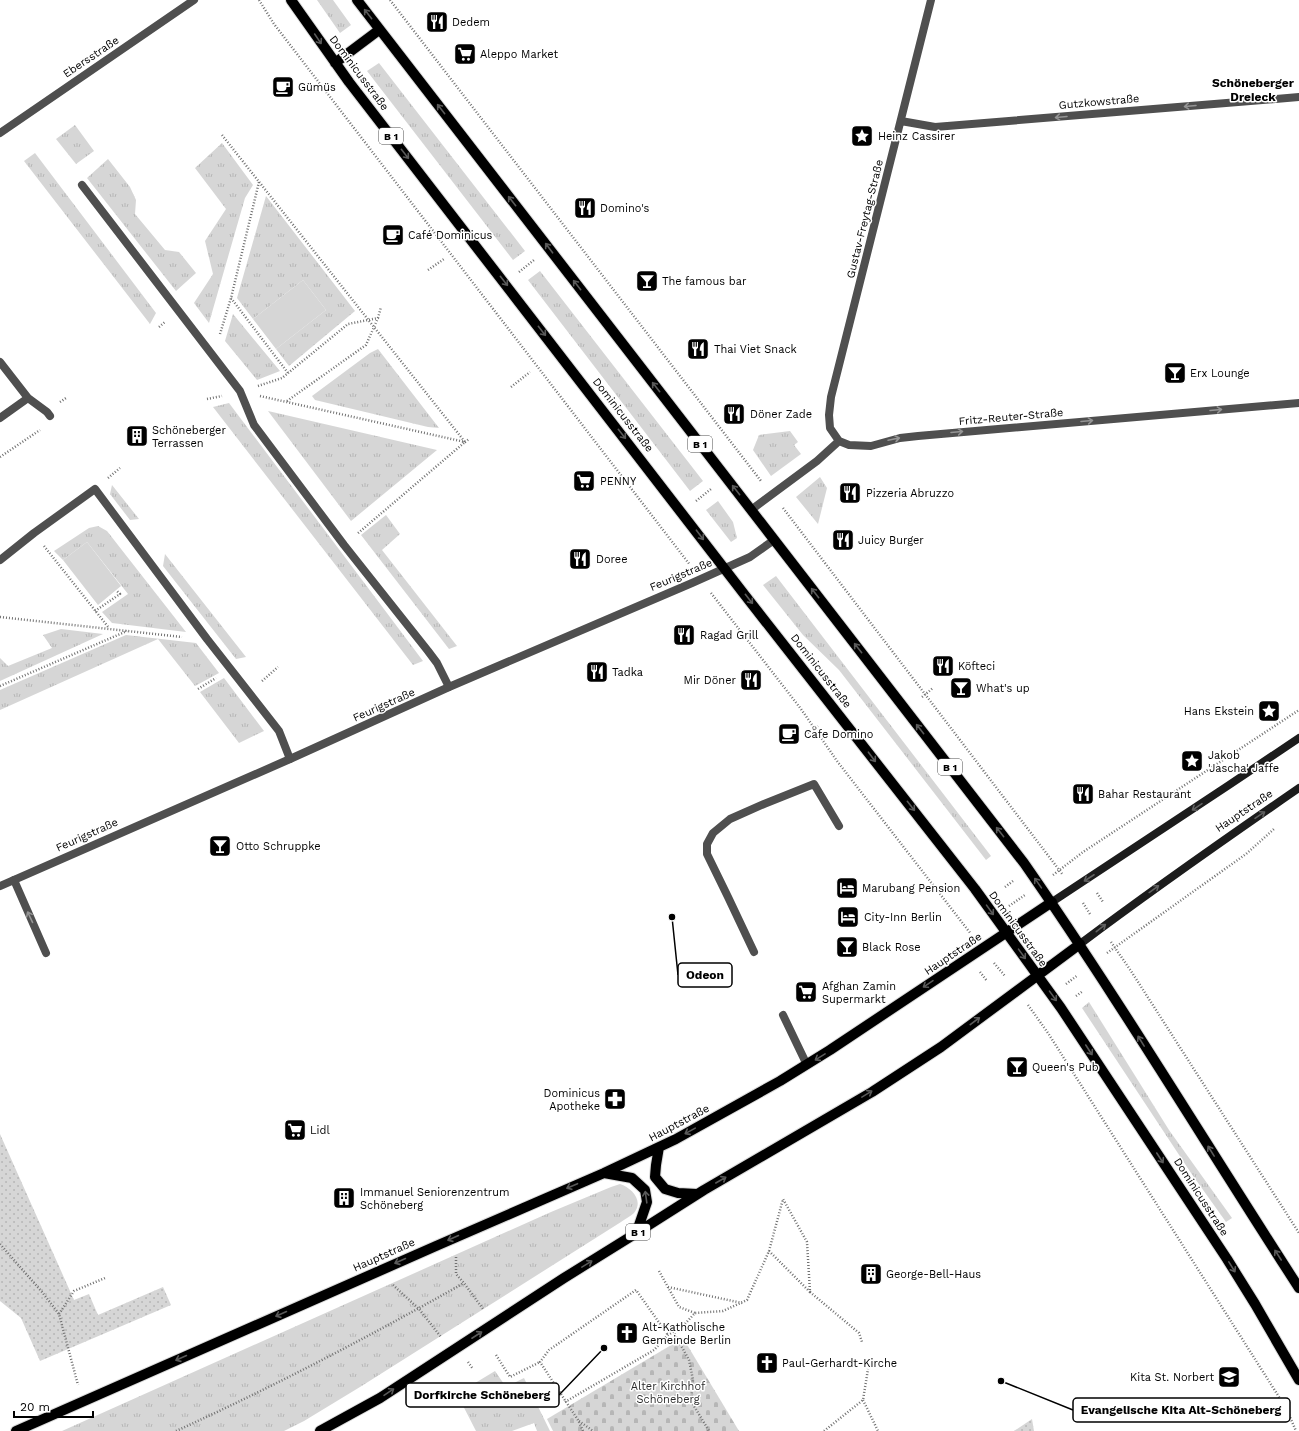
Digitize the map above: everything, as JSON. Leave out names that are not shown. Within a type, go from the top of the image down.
[{"type":"main road","name":"Dominicusstraße","points":[[291,0],[335,63],[975,889],[1052,995],[1227,1260],[1255,1304],[1299,1380]]},
{"type":"main road","name":"B 1","points":[[357,0],[1024,863],[1080,944]]},
{"type":"main road","points":[[335,63],[379,30]]},
{"type":"main road","name":"Hauptstraße","points":[[16,1431],[455,1237],[604,1173],[659,1147],[743,1102],[807,1064],[1299,738]]},
{"type":"main road","name":"Hauptstraße","points":[[320,1431],[380,1398],[564,1278],[636,1234],[697,1194],[872,1092],[941,1047],[1118,915],[1299,788]]},
{"type":"main road","points":[[1080,944],[1299,1288]]},
{"type":"main road","points":[[659,1147],[655,1177],[665,1189],[678,1193],[697,1194]]},
{"type":"main road","points":[[604,1173],[632,1178],[645,1190],[647,1202],[636,1234]]},
{"type":"street","name":"Ebersstraße","points":[[0,133],[194,0]]},
{"type":"street","name":"Gustav-Freytag-Straße","points":[[839,441],[830,428],[828,415],[831,397],[931,0]]},
{"type":"street","name":"Gutzkowstraße","points":[[900,121],[935,127],[1299,97]]},
{"type":"street","points":[[82,185],[240,391],[254,425],[344,545],[437,663],[449,687]]},
{"type":"street","points":[[0,362],[28,398],[50,416]]},
{"type":"street","points":[[0,418],[28,398]]},
{"type":"street","name":"Fritz-Reuter-Straße","points":[[839,441],[849,445],[871,446],[893,440],[918,436],[1299,403]]},
{"type":"street","points":[[751,510],[818,461],[839,441]]},
{"type":"street","points":[[0,560],[34,533],[95,489],[207,639],[279,731],[290,759]]},
{"type":"street","name":"Feurigstraße","points":[[0,886],[290,759],[449,687],[750,557],[774,540]]},
{"type":"street","points":[[754,952],[707,854],[707,844],[713,833],[730,819],[814,784],[839,826]]},
{"type":"street","points":[[14,880],[46,953]]},
{"type":"street","points":[[783,1014],[807,1064]]},
{"type":"path","points":[[259,0],[274,24],[689,564]]},
{"type":"path","points":[[390,0],[764,484]]},
{"type":"path","points":[[222,135],[465,442]]},
{"type":"path","points":[[213,356],[231,298],[259,182]]},
{"type":"path","points":[[428,270],[444,259]]},
{"type":"path","points":[[520,272],[535,260]]},
{"type":"path","points":[[231,298],[288,373]]},
{"type":"path","points":[[287,401],[366,345],[378,318],[381,307]]},
{"type":"path","points":[[207,399],[282,378],[348,324],[378,318]]},
{"type":"path","points":[[511,387],[530,372]]},
{"type":"path","points":[[240,391],[465,442]]},
{"type":"path","points":[[0,457],[41,429]]},
{"type":"path","points":[[344,545],[469,439]]},
{"type":"path","points":[[696,500],[711,489]]},
{"type":"path","points":[[782,508],[1043,848]]},
{"type":"path","points":[[34,533],[110,629]]},
{"type":"path","points":[[95,611],[120,594],[116,590]]},
{"type":"path","points":[[709,590],[802,709],[837,762],[954,912]]},
{"type":"path","points":[[0,617],[207,639]]},
{"type":"path","points":[[0,686],[127,631]]},
{"type":"path","points":[[922,697],[933,688]]},
{"type":"path","points":[[1082,853],[1299,710]]},
{"type":"path","points":[[808,733],[818,726]]},
{"type":"path","points":[[1003,1001],[1032,1010],[1093,964],[1246,854],[1278,826]]},
{"type":"path","points":[[1005,887],[1014,881]]},
{"type":"path","points":[[1097,893],[1103,902]]},
{"type":"path","points":[[1083,903],[1089,912]]},
{"type":"path","points":[[994,962],[1000,970]]},
{"type":"path","points":[[1130,970],[1299,1234]]},
{"type":"path","points":[[979,972],[987,981]]},
{"type":"path","points":[[1074,998],[1083,991]]},
{"type":"path","points":[[1048,1032],[1282,1402],[1296,1431]]},
{"type":"path","points":[[659,1271],[679,1307],[695,1313],[723,1311],[742,1303],[747,1300],[769,1251],[783,1199],[807,1242],[810,1292]]},
{"type":"path","points":[[455,1237],[456,1274],[494,1324]]},
{"type":"path","points":[[0,1244],[42,1292],[58,1314],[82,1402]]},
{"type":"path","points":[[769,1251],[810,1292],[859,1333],[862,1342]]},
{"type":"path","points":[[378,1271],[419,1309],[441,1336],[458,1347]]},
{"type":"path","points":[[58,1314],[74,1291],[105,1278]]},
{"type":"path","points":[[176,1431],[318,1363],[464,1283]]},
{"type":"path","points":[[668,1287],[742,1303]]},
{"type":"path","points":[[496,1355],[510,1377],[540,1362],[548,1350],[636,1290],[668,1335]]},
{"type":"path","points":[[565,1402],[654,1350],[668,1335],[684,1325],[695,1313]]},
{"type":"path","points":[[673,1331],[689,1360],[693,1380],[691,1401],[709,1431]]},
{"type":"path","points":[[540,1362],[578,1420],[583,1431]]},
{"type":"path","points":[[868,1368],[864,1400],[878,1431]]},
{"type":"path","points":[[824,1431],[864,1400]]},
{"type":"path","points":[[578,1420],[593,1431]]},
{"type":"green space","points":[[317,0],[333,0],[351,25],[340,33]]},
{"type":"green space","points":[[379,63],[525,251],[513,260],[367,71]]},
{"type":"green space","points":[[75,125],[94,151],[76,164],[56,139]]},
{"type":"green space","points":[[222,143],[253,185],[245,198],[209,323],[194,303],[213,274],[205,241],[226,209],[195,168]]},
{"type":"green space","points":[[35,153],[156,313],[150,324],[24,161]]},
{"type":"green space","points":[[108,159],[130,187],[136,200],[135,214],[165,250],[179,252],[196,273],[176,291],[87,178]]},
{"type":"green space","points":[[266,196],[355,311],[289,366],[276,349],[326,310],[303,280],[253,319],[237,298]]},
{"type":"green space","points":[[540,271],[703,481],[690,491],[528,280]]},
{"type":"green space","points":[[303,280],[326,310],[276,349],[253,319]]},
{"type":"green space","points":[[233,314],[280,371],[257,380],[225,341]]},
{"type":"green space","points":[[378,349],[439,428],[428,427],[315,400],[312,396],[370,353]]},
{"type":"green space","points":[[229,403],[423,661],[413,665],[213,407]]},
{"type":"green space","points":[[268,411],[437,450],[351,521]]},
{"type":"green space","points":[[790,431],[798,442],[794,445],[801,454],[771,476],[753,450],[759,435]]},
{"type":"green space","points":[[820,477],[827,488],[818,524],[796,497]]},
{"type":"green space","points":[[112,485],[139,519],[130,520],[110,494]]},
{"type":"green space","points":[[718,501],[733,522],[737,538],[731,542],[706,510]]},
{"type":"green space","points":[[386,515],[400,534],[382,550],[457,646],[449,649],[361,535]]},
{"type":"green space","points":[[98,526],[107,531],[186,632],[112,623],[102,612],[128,594],[87,542],[63,560],[54,551],[89,528]]},
{"type":"green space","points":[[87,542],[121,586],[98,605],[63,560]]},
{"type":"green space","points":[[165,554],[246,657],[236,659],[163,566]]},
{"type":"green space","points":[[776,576],[991,856],[986,860],[839,670],[803,635],[763,585]]},
{"type":"green space","points":[[61,629],[103,634],[0,681],[0,658],[8,666],[52,648],[43,635]]},
{"type":"green space","points":[[126,635],[196,643],[219,673],[195,686],[158,639],[0,710],[0,690]]},
{"type":"green space","points":[[224,678],[264,731],[239,743],[200,692]]},
{"type":"green space","points":[[1089,1002],[1169,1130],[1232,1218],[1226,1222],[1191,1173],[1082,1008]]},
{"type":"green space","points":[[0,1134],[74,1300],[89,1294],[98,1315],[163,1287],[171,1305],[40,1361],[21,1318],[0,1301]]},
{"type":"green space","points":[[620,1184],[629,1189],[637,1200],[638,1204],[634,1213],[360,1387],[304,1421],[284,1431],[62,1431],[551,1212]]},
{"type":"green space","name":"Alter Kirchhof Schöneberg","points":[[683,1338],[739,1431],[553,1431],[547,1419]]},
{"type":"green space","points":[[495,1371],[506,1387],[524,1378],[550,1431],[537,1431],[534,1423],[512,1431],[476,1431],[457,1394]]},
{"type":"green space","points":[[1032,1419],[1034,1431],[1014,1431]]},
{"type":"place","name":"Dedem","points":[[437,22]]},
{"type":"place","name":"Aleppo Market","points":[[465,54]]},
{"type":"place","name":"Gümüs","points":[[283,87]]},
{"type":"place","name":"Heinz Cassirer","points":[[862,136]]},
{"type":"place","name":"Domino's","points":[[585,208]]},
{"type":"place","name":"Café Dominicus","points":[[393,235]]},
{"type":"place","name":"The famous bar","points":[[647,281]]},
{"type":"place","name":"Thai Viet Snack","points":[[698,349]]},
{"type":"place","name":"Erx Lounge","points":[[1175,373]]},
{"type":"place","name":"Döner Zade","points":[[734,414]]},
{"type":"place","name":"Schöneberger Terrassen","points":[[137,436]]},
{"type":"place","name":"PENNY","points":[[584,481]]},
{"type":"place","name":"Pizzeria Abruzzo","points":[[850,493]]},
{"type":"place","name":"Juicy Burger","points":[[843,540]]},
{"type":"place","name":"Doree","points":[[580,559]]},
{"type":"place","name":"Ragad Grill","points":[[684,635]]},
{"type":"place","name":"Köfteci","points":[[943,666]]},
{"type":"place","name":"Tadka","points":[[597,672]]},
{"type":"place","name":"Mir Döner","points":[[751,680]]},
{"type":"place","name":"What's up","points":[[961,688]]},
{"type":"place","name":"Hans Ekstein","points":[[1269,711]]},
{"type":"place","name":"Cafe Domino","points":[[789,734]]},
{"type":"place","name":"Jakob 'Jascha' Jaffe","points":[[1192,761]]},
{"type":"place","name":"Bahar Restaurant","points":[[1083,794]]},
{"type":"place","name":"Otto Schruppke","points":[[220,846]]},
{"type":"place","name":"Marubang Pension","points":[[847,888]]},
{"type":"place","name":"Odeon","points":[[672,917]]},
{"type":"place","name":"City-Inn Berlin","points":[[848,917]]},
{"type":"place","name":"Black Rose","points":[[847,947]]},
{"type":"place","name":"Afghan Zamin Supermarkt","points":[[806,992]]},
{"type":"place","name":"Queen's Pub","points":[[1017,1067]]},
{"type":"place","name":"Dominicus Apotheke","points":[[615,1099]]},
{"type":"place","name":"Lidl","points":[[295,1130]]},
{"type":"place","name":"Immanuel Seniorenzentrum Schöneberg","points":[[344,1198]]},
{"type":"place","name":"George-Bell-Haus","points":[[871,1274]]},
{"type":"place","name":"Alt-Katholische Gemeinde Berlin","points":[[627,1333]]},
{"type":"place","name":"Dorfkirche Schöneberg","points":[[604,1348]]},
{"type":"place","name":"Paul-Gerhardt-Kirche","points":[[767,1363]]},
{"type":"place","name":"Kita St. Norbert","points":[[1229,1377]]},
{"type":"place","name":"Evangelische Kita Alt-Schöneberg","points":[[1001,1381]]},
{"type":"district","name":"Schöneberger Dreieck","points":[[1253,90]]}]
